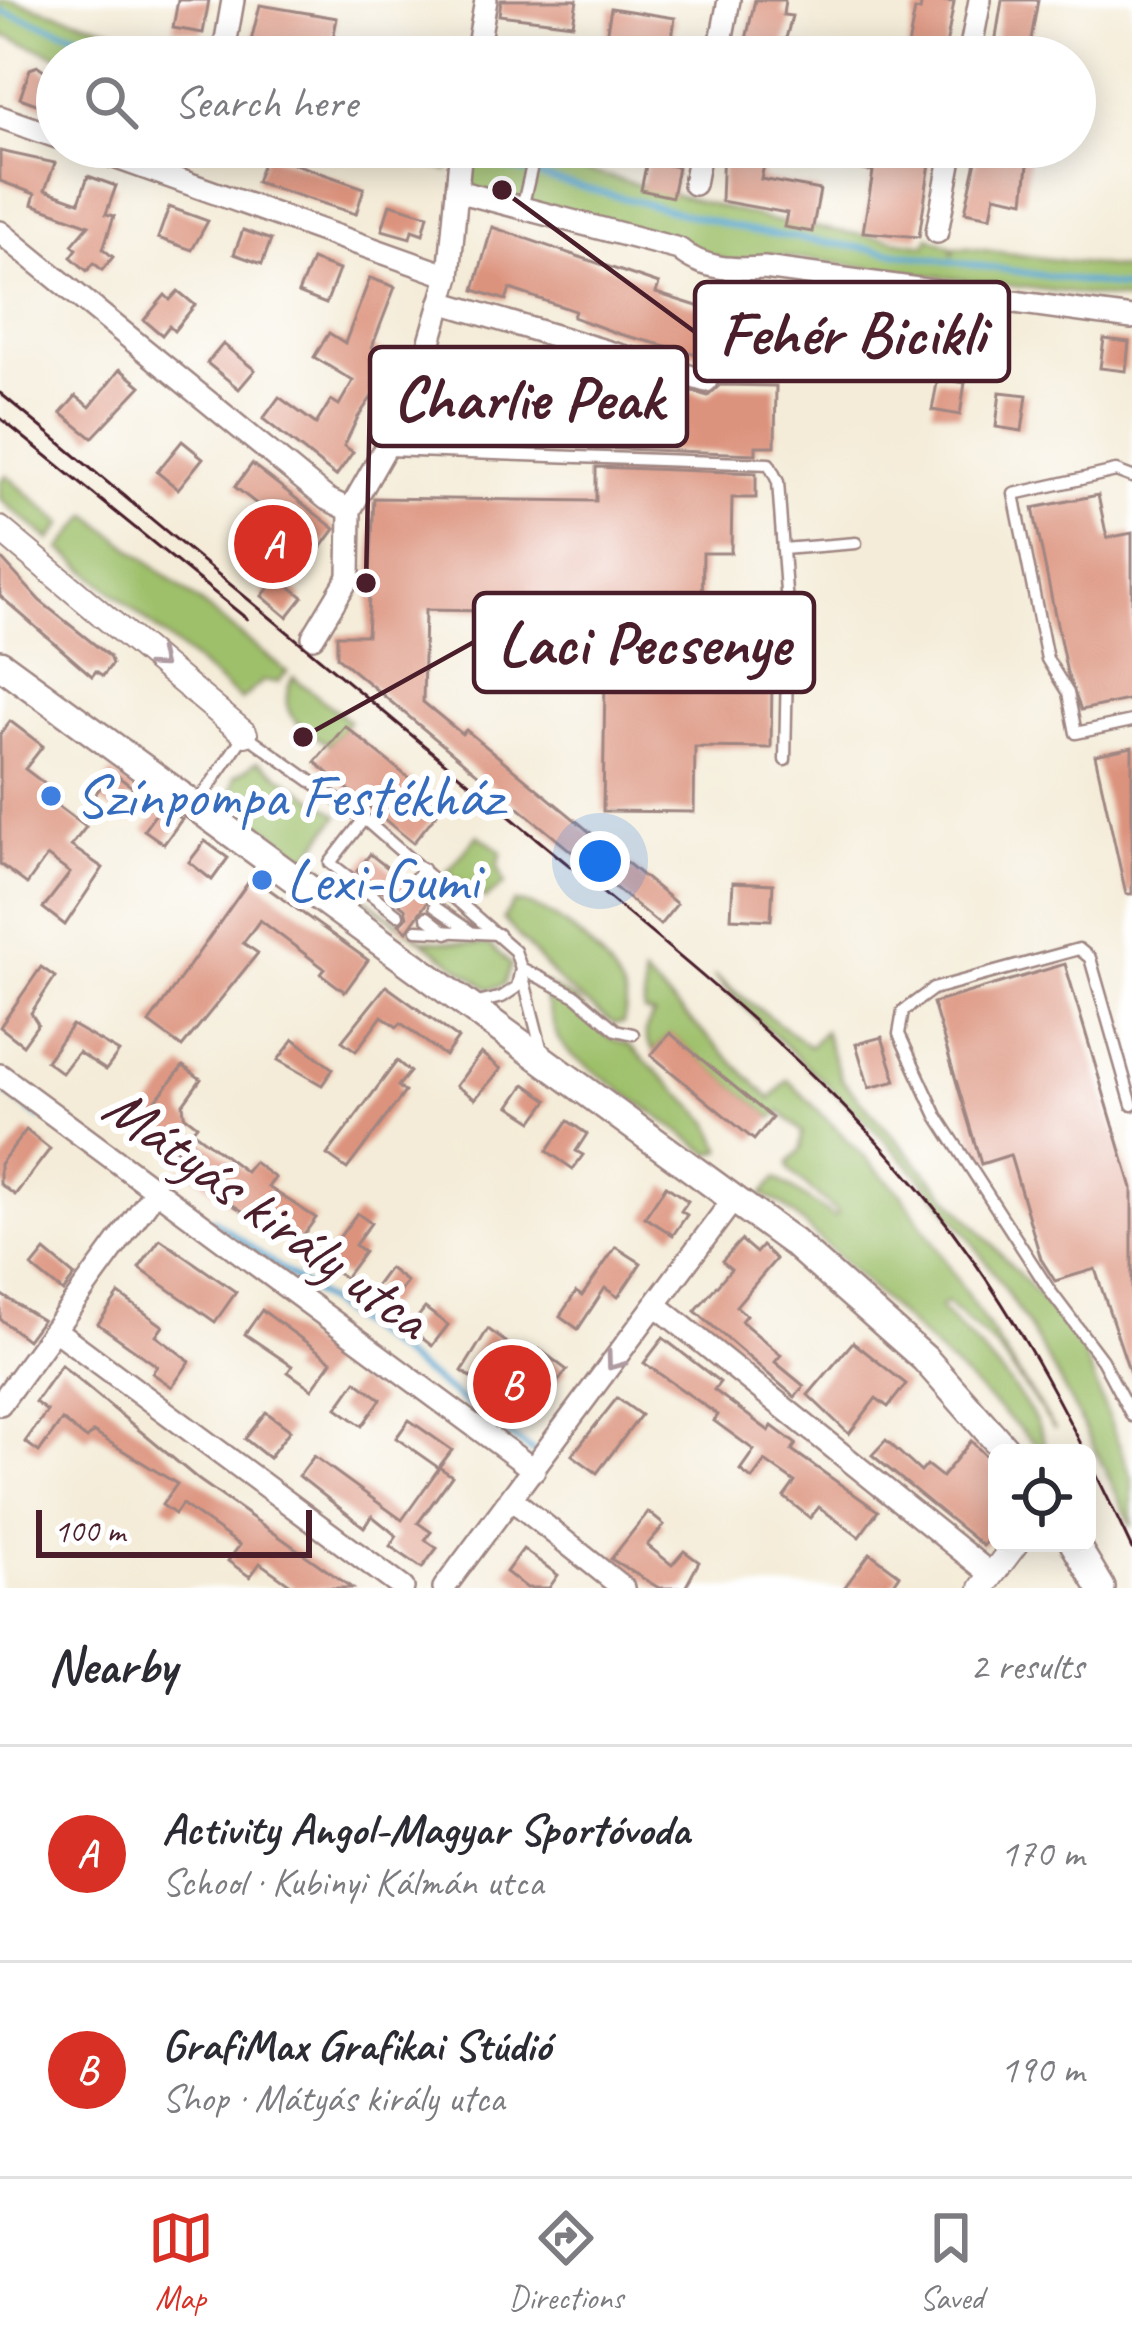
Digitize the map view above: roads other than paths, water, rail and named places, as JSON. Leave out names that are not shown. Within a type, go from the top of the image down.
[{"type":"main road","points":[[2,670],[470,1004],[733,1199],[878,1313],[1000,1444]]},
{"type":"main road","points":[[1079,1552],[1101,1588]]},
{"type":"street","points":[[227,36],[233,0]]},
{"type":"street","points":[[480,36],[486,0]]},
{"type":"street","points":[[722,36],[729,0]]},
{"type":"street","points":[[974,36],[980,0]]},
{"type":"street","points":[[0,116],[36,129]]},
{"type":"street","points":[[145,168],[448,275]]},
{"type":"street","points":[[313,637],[349,577],[350,510],[424,362],[448,275],[459,168]]},
{"type":"street","points":[[694,184],[697,168]]},
{"type":"street","points":[[937,232],[949,168]]},
{"type":"street","points":[[457,191],[525,199],[679,249],[692,261],[732,270],[764,268],[1132,318]]},
{"type":"street","points":[[0,232],[326,499],[350,510]]},
{"type":"street","points":[[441,302],[706,381]]},
{"type":"street","points":[[0,529],[245,734]]},
{"type":"street","name":"Mátyás király utca","points":[[0,1075],[535,1469]]},
{"type":"street","points":[[0,1404],[156,1190]]},
{"type":"street","points":[[444,1588],[733,1199]]},
{"type":"street","points":[[656,1305],[987,1581],[1009,1552]]},
{"type":"street","points":[[55,1330],[403,1588]]},
{"type":"street","points":[[513,1500],[623,1588]]},
{"type":"lane","points":[[525,199],[532,168]]},
{"type":"lane","points":[[384,450],[769,464],[778,482],[783,549],[785,760]]},
{"type":"lane","points":[[1132,477],[1116,471],[1014,494],[1047,659],[1068,693],[1076,733],[1132,721]]},
{"type":"lane","points":[[783,549],[856,543]]},
{"type":"lane","points":[[195,807],[245,734],[364,819],[515,951],[543,1059]]},
{"type":"lane","points":[[364,819],[330,863],[394,910]]},
{"type":"lane","points":[[410,885],[423,869]]},
{"type":"lane","points":[[447,932],[431,912],[472,933]]},
{"type":"lane","points":[[417,930],[498,934]]},
{"type":"lane","points":[[1132,1105],[1090,958],[1079,949],[933,989],[903,1011],[898,1034],[937,1116],[1050,1292],[1102,1360],[1132,1416]]},
{"type":"lane","points":[[470,1004],[511,993],[520,968]]},
{"type":"lane","points":[[520,968],[576,996],[616,1030],[633,1034]]},
{"type":"waterway","points":[[0,11],[81,36]]},
{"type":"waterway","points":[[507,168],[751,231],[1132,289]]},
{"type":"waterway","points":[[0,1088],[41,1118]]},
{"type":"waterway","points":[[212,1219],[533,1452]]},
{"type":"tram line","points":[[0,393],[717,988],[868,1132],[948,1225],[1008,1313],[1086,1453],[1132,1549]]},
{"type":"tram line","points":[[0,418],[247,619]]},
{"type":"place","name":"Fehér Bicikli","points":[[502,190]]},
{"type":"place","name":"Activity Angol-Magyar Sportóvoda","points":[[273,544]]},
{"type":"place","name":"Charlie Peak","points":[[366,583]]},
{"type":"place","name":"Laci Pecsenye","points":[[303,737]]},
{"type":"place","name":"Színpompa Festékház","points":[[51,796]]},
{"type":"place","name":"Lexi-Gumi","points":[[262,880]]},
{"type":"place","name":"GrafiMax Grafikai Stúdió","points":[[512,1384]]}]
